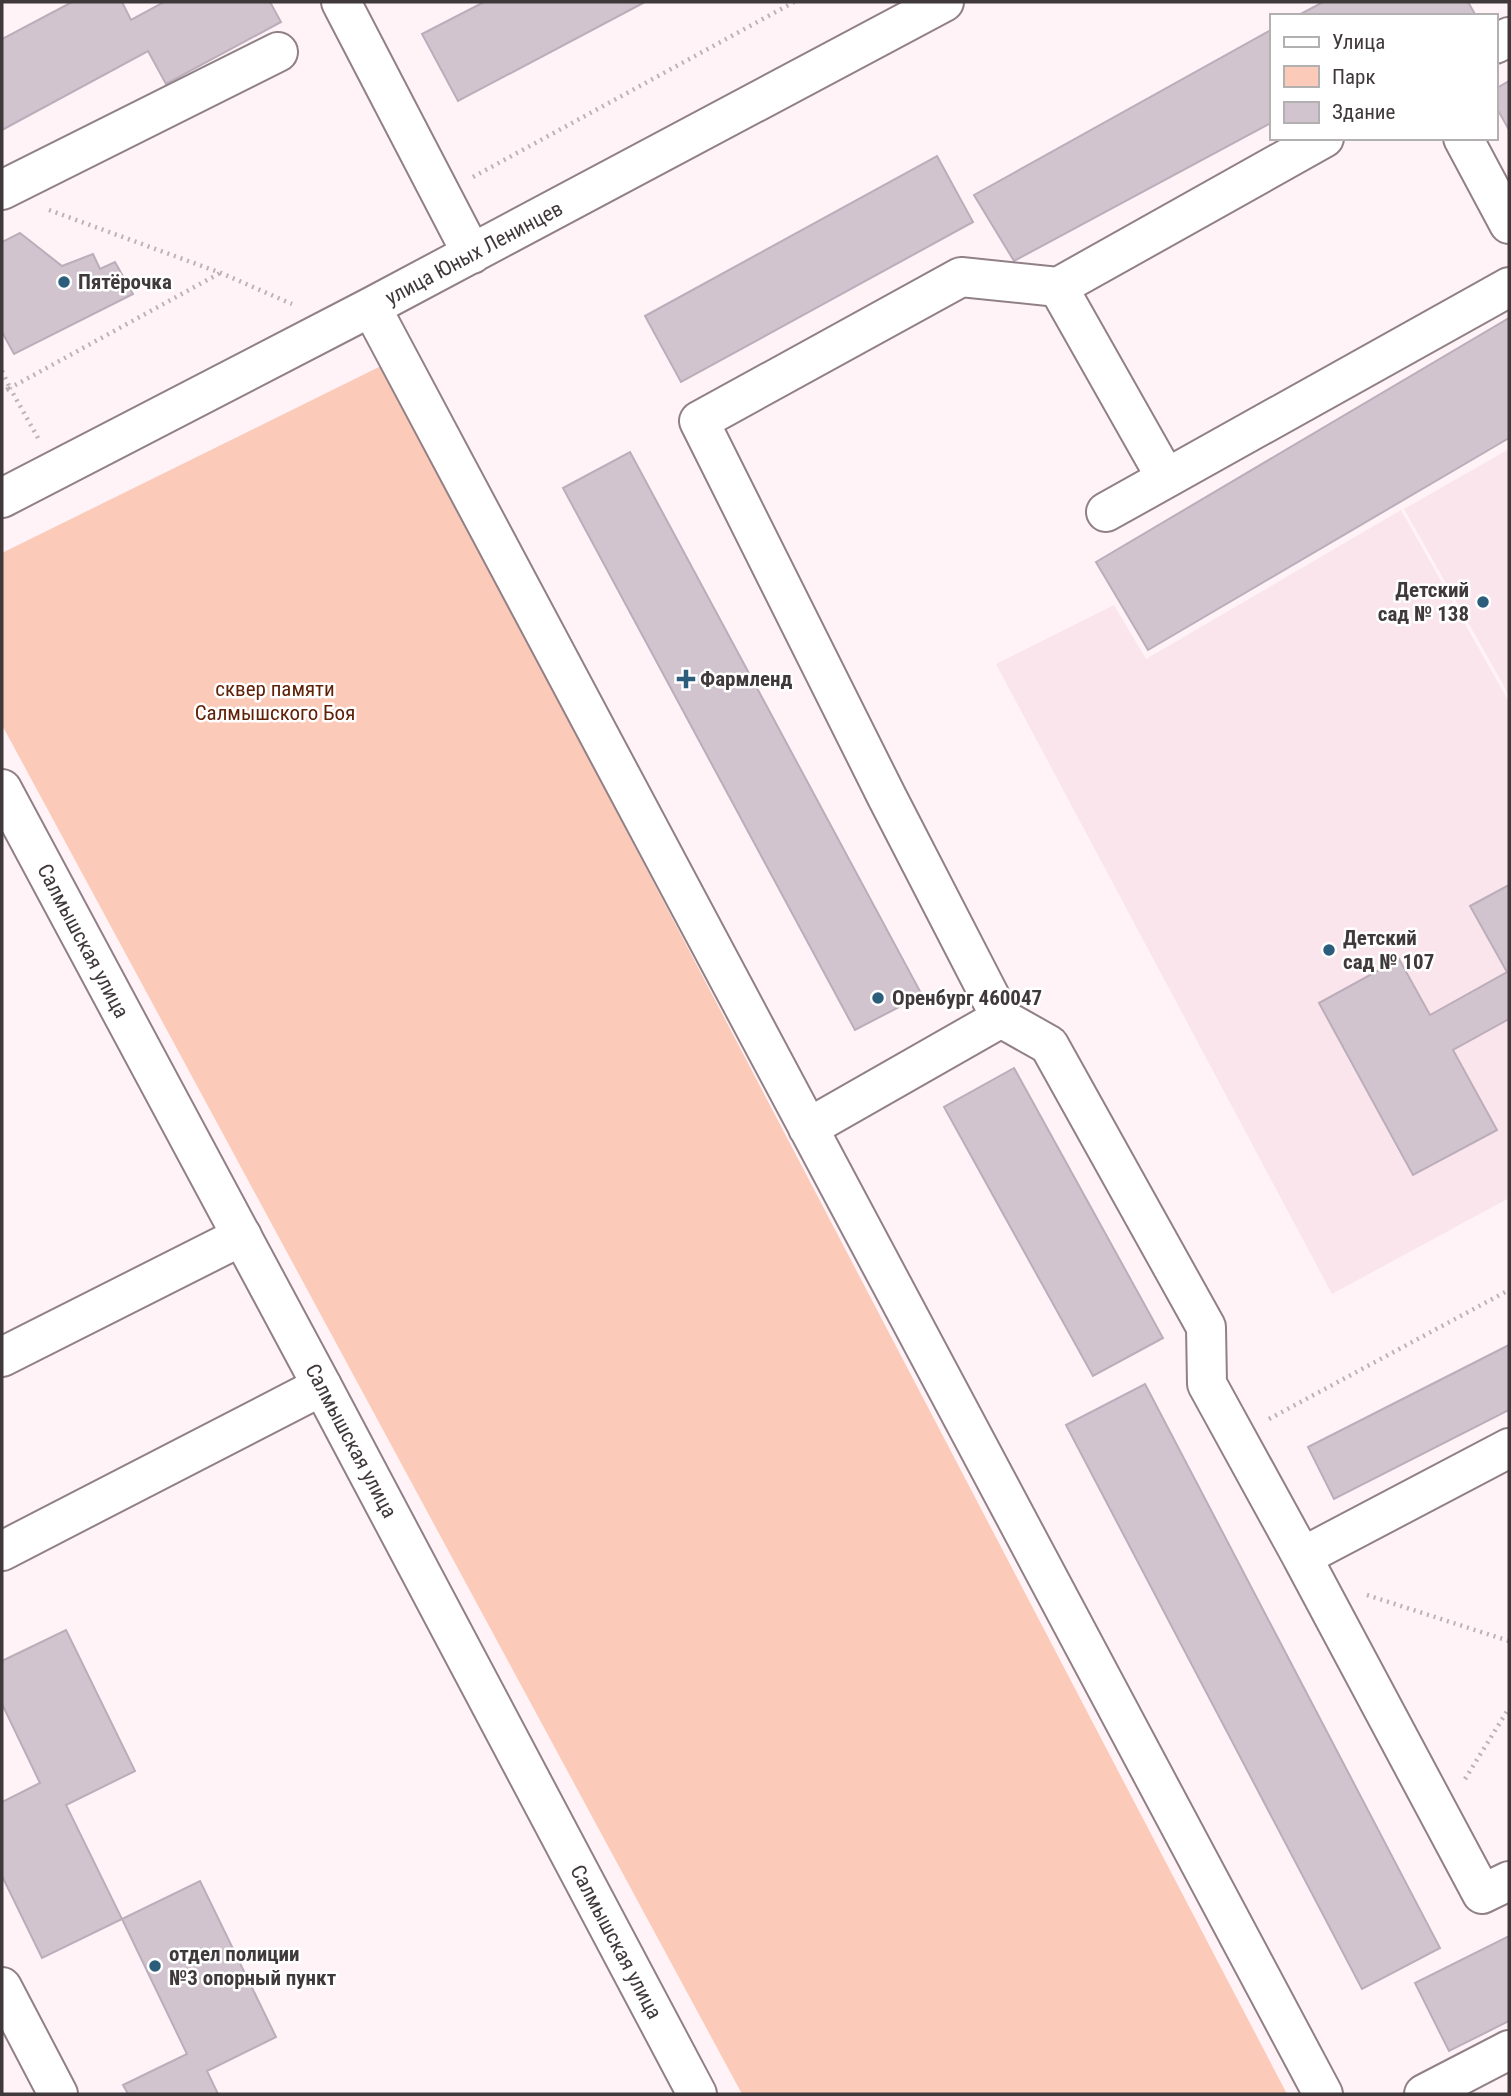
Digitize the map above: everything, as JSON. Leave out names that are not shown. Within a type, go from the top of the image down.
[{"type":"street","name":"улица Юных Ленинцев","points":[[2,498],[355,316],[944,2]]},
{"type":"street","points":[[354,6],[472,254]]},
{"type":"street","points":[[2,190],[278,52]]},
{"type":"street","points":[[1320,140],[1058,287],[961,277],[699,421],[1001,1018],[1049,1045],[1206,1327],[1207,1384],[1482,1894],[1509,1881]]},
{"type":"street","points":[[1464,140],[1509,224]]},
{"type":"street","points":[[1058,287],[1166,478]]},
{"type":"street","points":[[1106,512],[1509,287]]},
{"type":"street","points":[[355,316],[808,1128],[1323,2094]]},
{"type":"street","name":"Салмышская улица","points":[[2,789],[322,1386],[696,2094]]},
{"type":"street","points":[[808,1128],[1001,1018]]},
{"type":"street","points":[[2,1357],[242,1236]]},
{"type":"street","points":[[2,1551],[322,1386]]},
{"type":"street","points":[[1307,1567],[1509,1448]]},
{"type":"street","points":[[2,1987],[58,2094]]},
{"type":"street","points":[[1424,2094],[1509,2050]]},
{"type":"path","points":[[442,194],[794,2]]},
{"type":"path","points":[[40,207],[220,273],[355,316]]},
{"type":"path","points":[[2,392],[220,273]]},
{"type":"path","points":[[2,372],[55,470]]},
{"type":"path","points":[[1236,1437],[1509,1290]]},
{"type":"path","points":[[1307,1567],[1509,1640]]},
{"type":"path","points":[[1441,1817],[1509,1709]]},
{"type":"shaded area","name":"Детский сад № 138","points":[[1509,449],[1509,695],[1404,509]]},
{"type":"shaded area","name":"Детский сад № 107","points":[[1401,510],[1509,702],[1509,1198],[1332,1294],[996,664],[1114,605],[1146,659]]},
{"type":"green space","name":"сквер памяти Салмышского Боя","points":[[383,365],[1287,2094],[742,2094],[2,725],[2,553]]},
{"type":"building","points":[[72,2],[122,2],[131,20],[164,2],[270,2],[281,22],[166,84],[148,51],[2,130],[2,39]]},
{"type":"building","points":[[484,2],[645,2],[458,101],[422,34]]},
{"type":"building","points":[[1323,2],[1468,2],[1475,14],[1301,14]]},
{"type":"building","points":[[1270,31],[1270,124],[1014,261],[974,195]]},
{"type":"building","points":[[1509,81],[1509,130],[1497,109],[1497,88]]},
{"type":"building","points":[[937,156],[973,222],[681,382],[645,316]]},
{"type":"building","name":"Пятёрочка","points":[[20,233],[62,266],[93,254],[100,269],[115,262],[133,294],[14,354],[2,332],[2,242]]},
{"type":"building","points":[[1509,318],[1509,438],[1148,650],[1096,562]]},
{"type":"building","points":[[630,452],[922,995],[855,1030],[563,488]]},
{"type":"building","points":[[1509,885],[1509,1019],[1453,1050],[1497,1130],[1413,1175],[1319,1003],[1399,959],[1430,1015],[1507,972],[1470,906]]},
{"type":"building","points":[[1014,1068],[1163,1338],[1093,1376],[944,1107]]},
{"type":"building","points":[[1509,1345],[1509,1410],[1334,1499],[1308,1447]]},
{"type":"building","points":[[1145,1384],[1440,1948],[1362,1989],[1066,1425]]},
{"type":"building","points":[[66,1630],[135,1771],[66,1805],[122,1919],[42,1958],[2,1876],[2,1802],[40,1783],[2,1704],[2,1661]]},
{"type":"building","points":[[200,1881],[276,2037],[207,2071],[218,2094],[128,2094],[123,2085],[187,2054],[122,1919]]},
{"type":"building","points":[[1509,1936],[1509,2021],[1449,2051],[1415,1983]]},
{"type":"place","name":"Пятёрочка","points":[[64,282]]},
{"type":"place","name":"Детский сад № 138","points":[[1483,602]]},
{"type":"place","name":"Фармленд","points":[[686,679]]},
{"type":"place","name":"Детский сад № 107","points":[[1329,950]]},
{"type":"place","name":"Оренбург 460047","points":[[878,998]]},
{"type":"place","name":"отдел полиции №3 опорный пункт","points":[[155,1966]]}]
